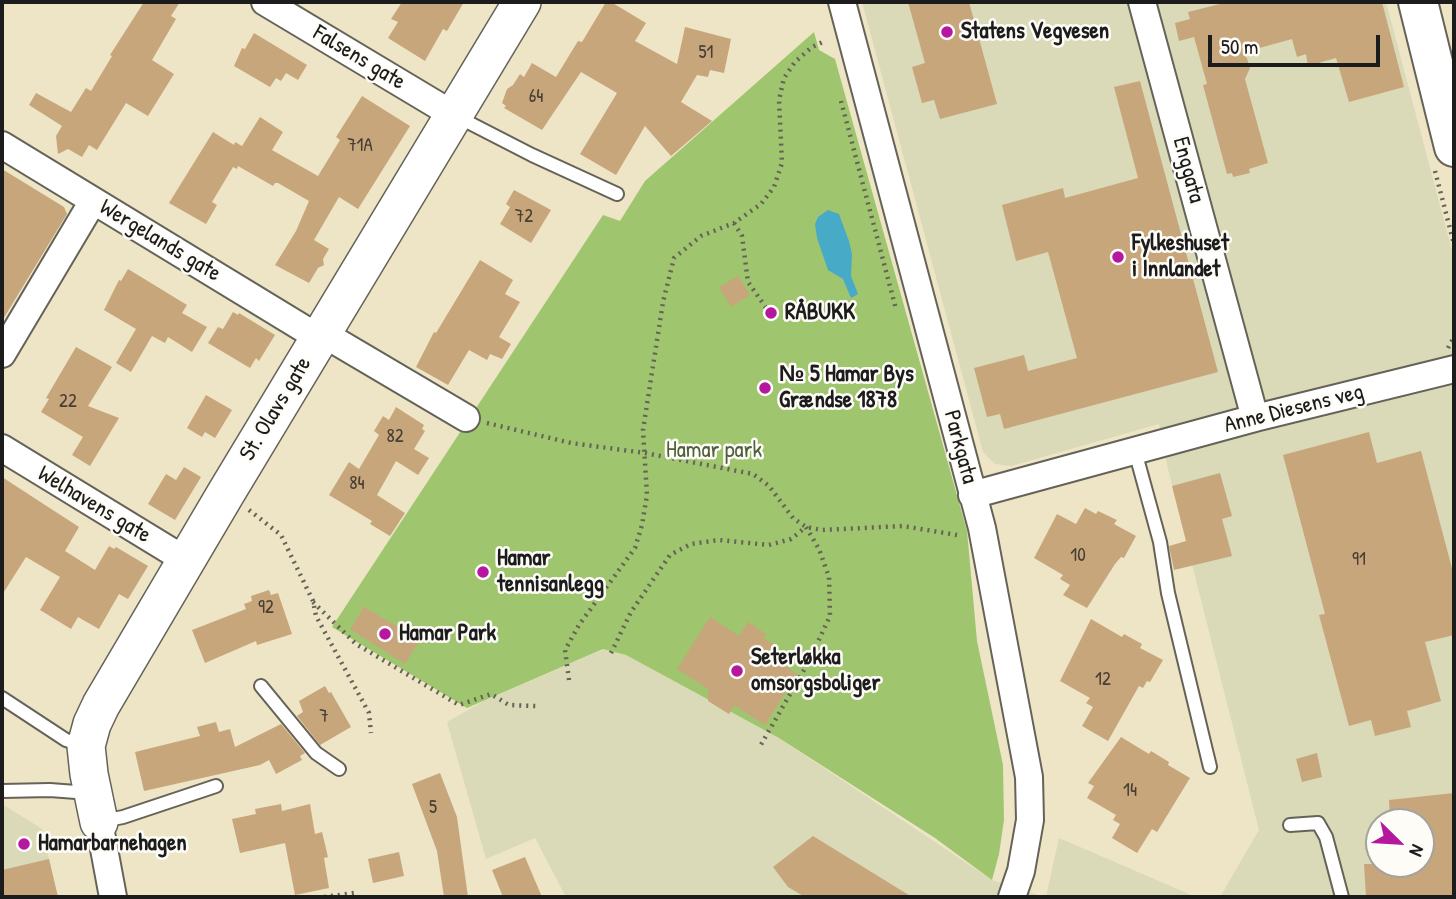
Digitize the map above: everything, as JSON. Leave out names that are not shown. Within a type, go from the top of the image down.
[{"type":"highway","points":[[1418,2],[1454,147]]},
{"type":"main road","name":"St. Olavs gate","points":[[86,746],[101,705],[452,114],[522,2]]},
{"type":"main road","points":[[86,746],[96,807]]},
{"type":"street","name":"Falsens gate","points":[[265,2],[452,114]]},
{"type":"street","name":"Parkgata","points":[[842,2],[982,528],[1029,777],[1030,820],[1021,871],[1012,897]]},
{"type":"street","name":"Enggata","points":[[1142,2],[1255,418]]},
{"type":"street","name":"Wergelands gate","points":[[2,145],[320,335],[466,418]]},
{"type":"street","points":[[2,354],[93,201]]},
{"type":"street","name":"Anne Diesens veg","points":[[972,495],[1255,418],[1454,369]]},
{"type":"street","name":"Welhavens gate","points":[[2,448],[187,561]]},
{"type":"street","points":[[96,807],[113,897]]},
{"type":"lane","points":[[452,114],[617,194]]},
{"type":"lane","points":[[1135,451],[1160,542],[1168,593],[1210,767]]},
{"type":"lane","points":[[261,686],[316,752],[339,769]]},
{"type":"lane","points":[[2,698],[66,740],[86,746]]},
{"type":"lane","points":[[2,791],[50,790],[122,817],[216,786]]},
{"type":"lane","points":[[1290,825],[1318,823],[1326,836],[1342,897]]},
{"type":"path","points":[[569,681],[565,650],[579,625],[635,548],[642,525],[647,495],[643,430],[663,302],[674,258],[701,236],[734,223],[761,204],[774,187],[782,163],[779,100],[784,78],[795,62],[812,47],[825,41],[829,54]]},
{"type":"path","points":[[839,94],[899,321]]},
{"type":"path","points":[[734,223],[742,236],[748,282],[767,309]]},
{"type":"path","points":[[466,418],[572,443],[645,453],[753,474],[769,486],[793,518],[806,527],[822,530],[903,526],[957,535]]},
{"type":"path","points":[[226,493],[281,535],[313,601],[316,616],[369,713],[371,733]]},
{"type":"path","points":[[953,522],[959,548]]},
{"type":"path","points":[[611,653],[631,612],[670,555],[691,544],[719,540],[769,545],[791,539],[806,527]]},
{"type":"path","points":[[759,748],[808,663],[830,616],[829,577],[819,549],[806,527]]},
{"type":"path","points":[[313,601],[356,644],[459,705],[491,694],[509,705],[536,706]]},
{"type":"path","points":[[324,897],[354,893]]},
{"type":"shaded area","points":[[862,2],[1386,2],[1454,258],[1454,897],[1220,897],[1259,830],[1159,424],[1011,466],[995,464],[983,452]]},
{"type":"shaded area","points":[[604,649],[626,655],[779,738],[992,880],[1044,897],[566,897],[535,838],[486,859],[447,722],[484,701]]},
{"type":"shaded area","name":"Hamarbarnehagen","points":[[2,804],[42,829],[58,897],[2,897]]},
{"type":"shaded area","points":[[1059,838],[1196,897],[1046,897]]},
{"type":"green space","name":"Hamar park","points":[[814,32],[819,50],[835,59],[967,531],[977,641],[1003,765],[1004,820],[992,880],[935,838],[779,738],[626,655],[603,649],[467,708],[332,627],[603,215],[620,221],[645,181]]},
{"type":"water","points":[[828,210],[839,214],[849,241],[852,254],[851,276],[858,294],[851,298],[843,279],[828,270],[817,238],[815,224],[818,217]]},
{"type":"building","points":[[144,2],[180,2],[171,16],[176,19],[152,60],[174,74],[148,116],[126,103],[97,150],[89,145],[82,157],[68,149],[58,154],[56,136],[62,126],[29,105],[36,93],[71,112],[86,88],[91,91]]},
{"type":"building","points":[[402,2],[464,2],[447,31],[443,29],[425,61],[388,38],[398,22],[391,19]]},
{"type":"building","points":[[606,2],[611,2],[646,23],[635,41],[677,64],[685,27],[731,39],[724,73],[710,70],[708,77],[697,75],[681,102],[712,121],[671,156],[645,126],[616,175],[580,154],[617,93],[581,72],[542,130],[504,108],[506,106],[502,103],[507,89],[520,74],[524,77],[532,63],[556,77],[578,41],[582,42]]},
{"type":"building","name":"Statens Vegvesen","points":[[908,2],[969,2],[997,104],[940,119],[934,100],[922,103],[912,67],[925,63]]},
{"type":"building","points":[[1228,2],[1382,2],[1404,87],[1349,102],[1336,58],[1308,66],[1306,54],[1297,57],[1292,39],[1245,52],[1250,68],[1245,79],[1268,163],[1249,169],[1250,173],[1233,177],[1232,173],[1227,174],[1203,85],[1207,84],[1194,37],[1179,41],[1175,23],[1190,19],[1188,12]]},
{"type":"building","points":[[254,33],[307,65],[298,80],[286,73],[281,81],[276,78],[270,87],[234,66],[242,48],[245,49]]},
{"type":"building","name":"Fylkeshuset i Innlandet","points":[[1140,81],[1218,372],[1004,429],[1000,414],[987,417],[974,368],[1024,355],[1028,371],[1077,358],[1048,252],[1016,261],[1002,205],[1063,188],[1065,198],[1138,178],[1114,87]]},
{"type":"building","points":[[362,96],[410,126],[358,209],[339,197],[314,240],[329,249],[323,259],[324,265],[318,268],[309,283],[275,265],[296,231],[309,201],[278,183],[273,186],[238,166],[237,169],[233,167],[212,202],[217,205],[206,224],[169,203],[213,132],[234,145],[235,142],[242,146],[260,117],[283,132],[272,150],[318,176],[340,140],[336,137]]},
{"type":"building","points":[[2,169],[64,207],[67,214],[2,321]]},
{"type":"building","points":[[514,190],[551,210],[531,243],[500,224],[510,207],[506,204]]},
{"type":"building","points":[[480,260],[513,280],[505,294],[520,302],[499,337],[511,344],[502,359],[490,354],[487,360],[469,350],[448,385],[416,367],[434,332],[436,333]]},
{"type":"building","points":[[128,269],[187,305],[182,313],[207,327],[192,352],[168,337],[165,343],[152,336],[131,372],[116,363],[136,329],[104,310],[119,280],[121,281]]},
{"type":"building","points":[[738,276],[750,295],[731,307],[719,287]]},
{"type":"building","points":[[233,312],[275,335],[259,361],[256,358],[250,368],[208,343],[218,327],[223,329]]},
{"type":"building","points":[[76,347],[112,367],[88,406],[119,418],[90,466],[72,455],[83,437],[41,412],[49,399],[46,398]]},
{"type":"building","points":[[206,395],[232,410],[215,438],[205,432],[202,437],[187,428]]},
{"type":"building","points":[[396,407],[424,425],[422,429],[425,431],[414,449],[429,458],[418,475],[396,461],[377,495],[405,513],[390,536],[370,524],[372,521],[329,495],[349,462],[359,469],[379,435],[374,431],[383,416],[389,420]]},
{"type":"building","points":[[1369,432],[1377,463],[1421,451],[1454,576],[1454,635],[1425,642],[1441,701],[1407,711],[1411,727],[1375,736],[1371,720],[1349,726],[1319,615],[1325,614],[1283,455]]},
{"type":"building","points":[[184,467],[201,477],[175,520],[148,504],[166,474],[176,480]]},
{"type":"building","points":[[1220,473],[1232,516],[1222,519],[1232,556],[1174,570],[1169,546],[1186,541],[1172,486]]},
{"type":"building","points":[[2,477],[79,527],[65,551],[95,570],[109,546],[114,549],[116,547],[148,566],[128,599],[119,594],[99,629],[78,617],[71,629],[40,610],[60,577],[26,557],[2,595]]},
{"type":"building","points":[[1085,508],[1117,520],[1114,524],[1136,536],[1124,558],[1121,557],[1115,564],[1087,608],[1063,595],[1070,585],[1060,579],[1063,575],[1034,558],[1057,514],[1076,524]]},
{"type":"building","points":[[269,590],[271,595],[278,593],[292,634],[257,645],[256,641],[205,663],[192,630],[246,609],[244,604],[252,601],[251,596]]},
{"type":"building","name":"Hamar Park","points":[[364,607],[420,640],[405,664],[350,629]]},
{"type":"building","name":"Seterløkka omsorgsboliger","points":[[710,617],[739,636],[748,622],[766,634],[763,638],[774,644],[767,654],[797,674],[765,725],[734,705],[729,714],[708,701],[708,689],[677,669]]},
{"type":"building","points":[[1091,619],[1122,637],[1124,634],[1142,644],[1140,648],[1163,660],[1150,682],[1147,681],[1143,688],[1139,686],[1108,741],[1082,726],[1093,707],[1086,703],[1090,698],[1060,681]]},
{"type":"building","points":[[325,686],[351,727],[320,745],[297,716],[303,712],[299,701]]},
{"type":"building","points":[[216,722],[219,732],[230,729],[235,747],[281,724],[305,753],[300,756],[302,760],[276,774],[269,760],[260,765],[144,791],[135,752],[200,736],[197,727]]},
{"type":"building","points":[[1121,737],[1149,754],[1151,751],[1190,778],[1157,832],[1152,829],[1137,853],[1112,838],[1120,824],[1113,820],[1116,815],[1087,798],[1094,786],[1088,783]]},
{"type":"building","points":[[1317,753],[1322,777],[1302,782],[1296,759]]},
{"type":"building","points":[[440,773],[457,817],[468,897],[444,897],[437,851],[412,784]]},
{"type":"building","points":[[1454,793],[1454,897],[1366,897],[1364,864],[1365,878],[1435,878],[1435,808],[1389,808],[1389,800]]},
{"type":"building","points":[[281,804],[282,811],[310,804],[315,834],[322,832],[328,857],[324,858],[329,888],[295,895],[285,843],[240,853],[232,819],[256,814],[255,809]]},
{"type":"building","points":[[813,836],[912,897],[805,897],[788,887],[773,867]]},
{"type":"building","points":[[399,852],[404,876],[373,883],[368,859]]},
{"type":"building","points":[[525,857],[542,897],[503,897],[492,870]]},
{"type":"building","points":[[49,859],[58,897],[2,897],[2,870]]},
{"type":"place","name":"Statens Vegvesen","points":[[947,32]]},
{"type":"place","name":"Fylkeshuset i Innlandet","points":[[1118,257]]},
{"type":"place","name":"RÅBUKK","points":[[771,313]]},
{"type":"place","name":"№ 5 Hamar Bys Grændse 1878","points":[[765,388]]},
{"type":"place","name":"Hamar tennisanlegg","points":[[483,572]]},
{"type":"place","name":"Hamar Park","points":[[385,634]]},
{"type":"place","name":"Seterløkka omsorgsboliger","points":[[737,671]]},
{"type":"place","name":"Hamarbarnehagen","points":[[24,844]]}]
